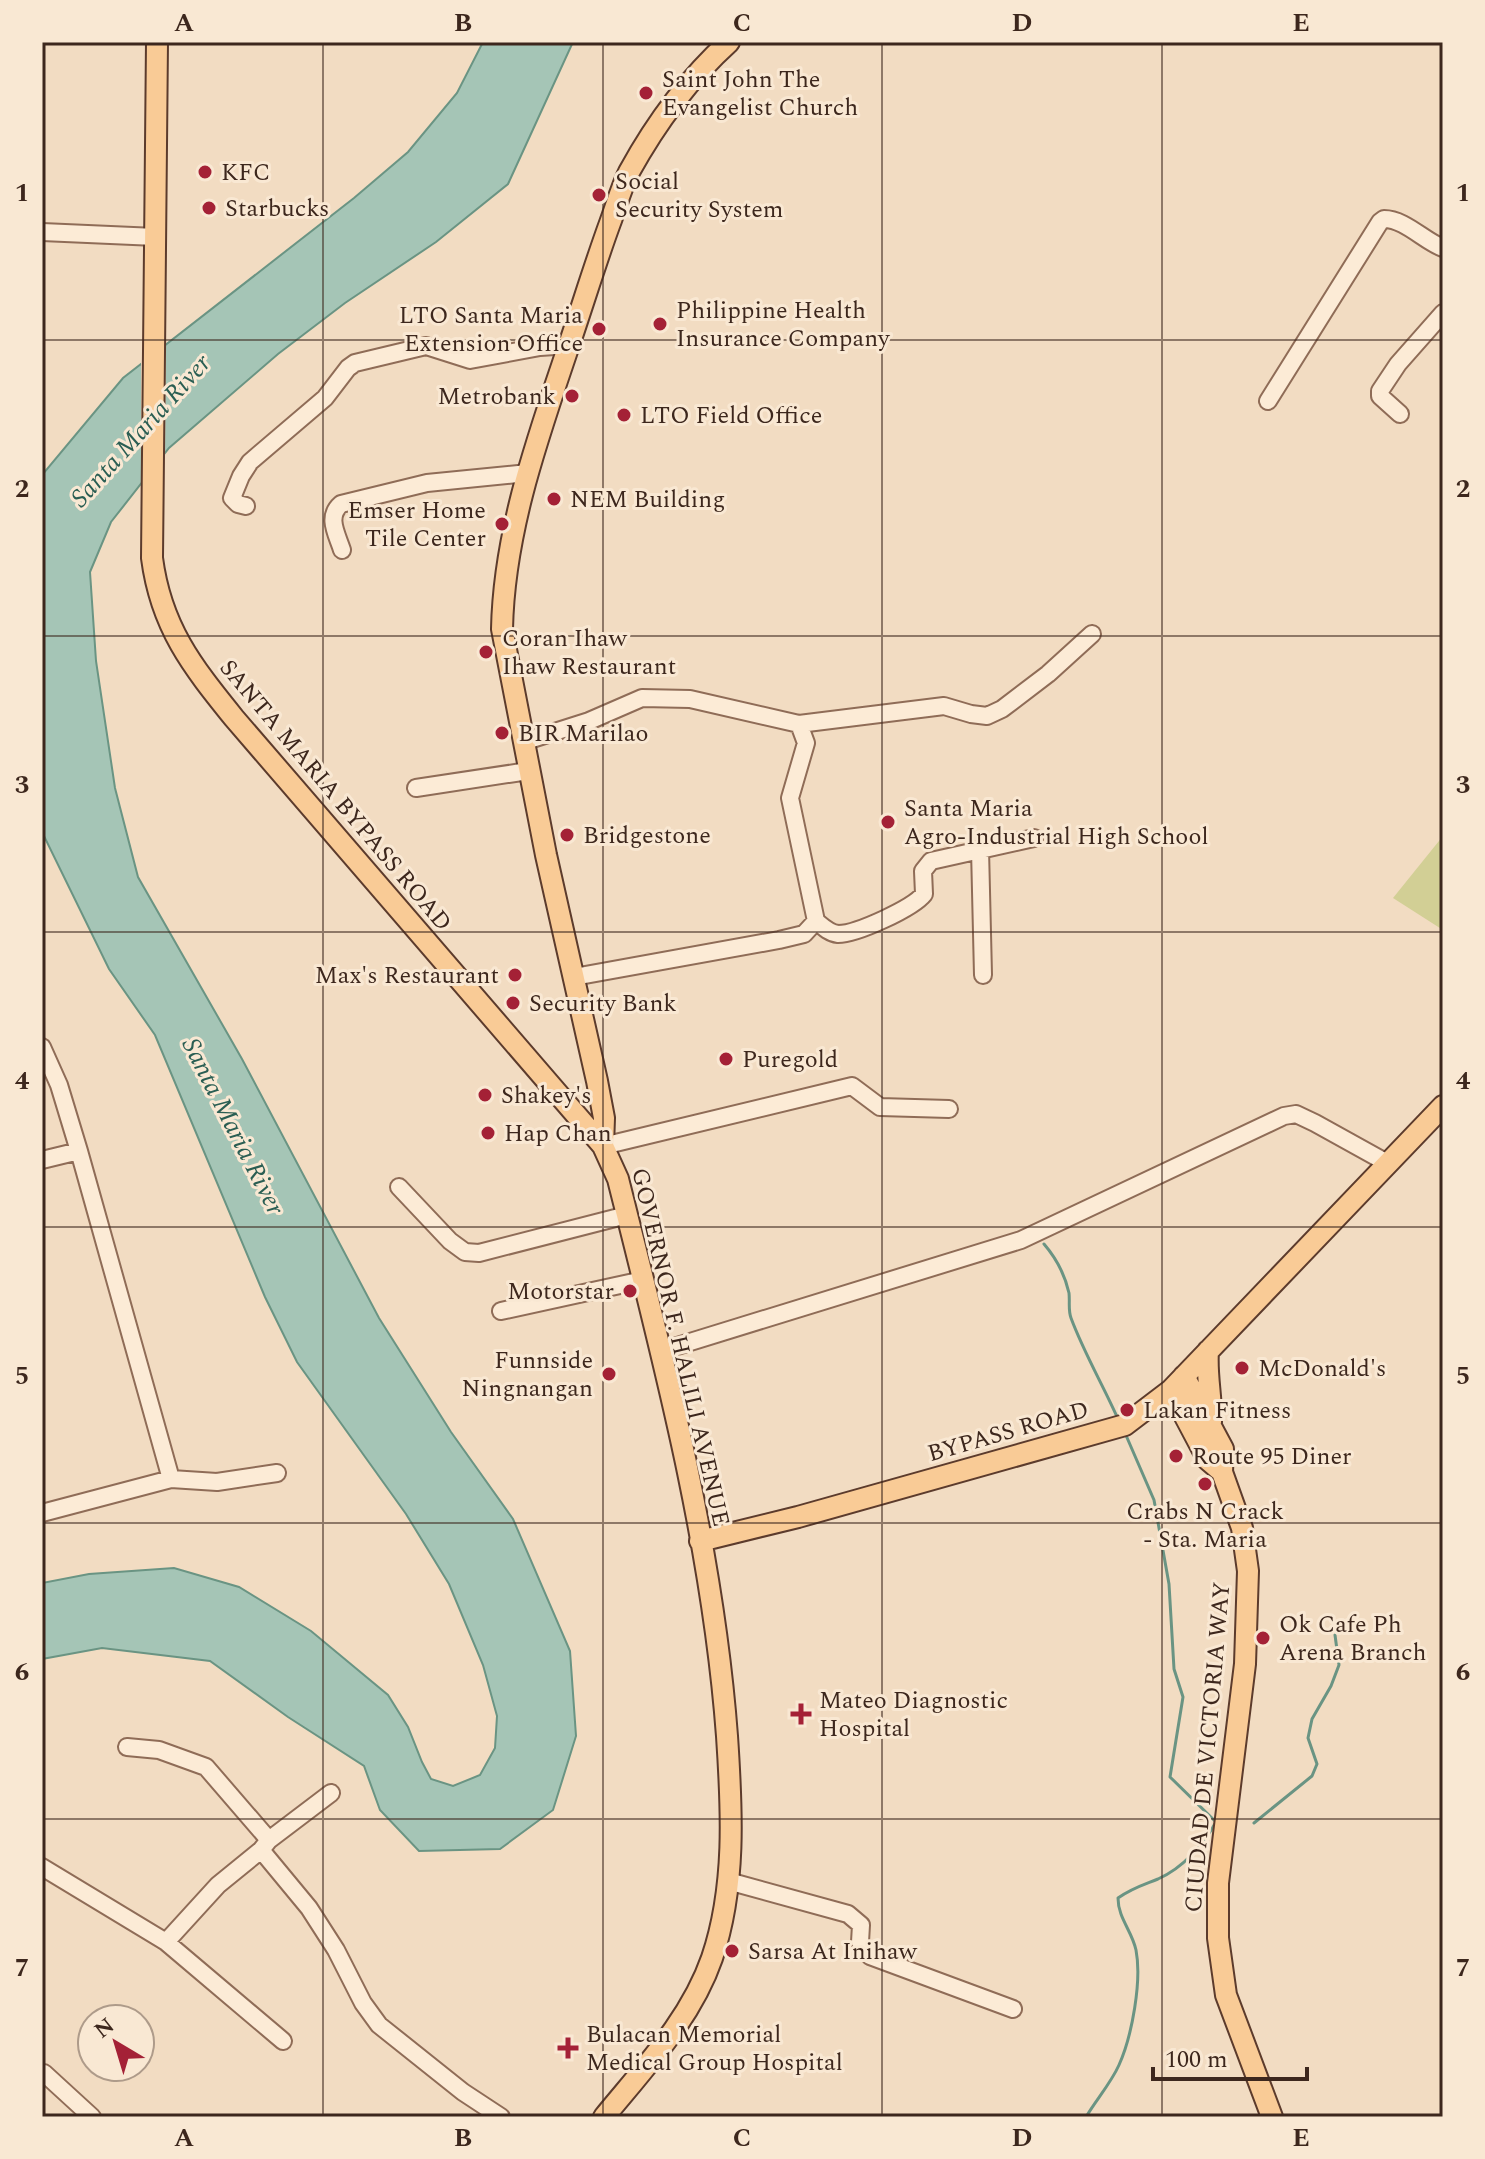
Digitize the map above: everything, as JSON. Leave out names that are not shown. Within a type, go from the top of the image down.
[{"type":"main road","name":"SANTA MARIA BYPASS ROAD","points":[[157,42],[152,558],[156,592],[174,635],[197,672],[266,758],[603,1146]]},
{"type":"main road","name":"GOVERNOR F. HALILI AVENUE","points":[[604,2117],[688,2010],[711,1959],[721,1925],[728,1881],[731,1820],[724,1695],[687,1470],[661,1351],[618,1179],[603,1146],[604,1118],[528,771],[502,629],[502,606],[508,547],[528,473],[587,286],[627,176],[676,97],[704,64],[729,42]]},
{"type":"main road","name":"BYPASS ROAD","points":[[700,1541],[798,1517],[1118,1427],[1178,1383],[1443,1106]]},
{"type":"main road","points":[[1208,1351],[1206,1367],[1212,1405],[1211,1426]]},
{"type":"main road","name":"CIUDAD DE VICTORIA WAY","points":[[1178,1383],[1211,1426],[1223,1449],[1222,1472],[1242,1528],[1248,1571],[1245,1664],[1218,1883],[1218,1938],[1226,1995],[1272,2117]]},
{"type":"main road","name":"CIUDAD DE VICTORIA WAY","points":[[1178,1383],[1208,1460],[1222,1472]]},
{"type":"street","points":[[1268,401],[1380,222],[1384,219],[1394,220],[1443,248]]},
{"type":"street","points":[[42,232],[156,247]]},
{"type":"street","points":[[1400,414],[1380,396],[1380,391],[1398,364],[1443,313]]},
{"type":"street","points":[[246,506],[232,498],[250,462],[325,398],[355,363],[426,346],[470,360],[569,345]]},
{"type":"street","points":[[342,550],[332,519],[341,504],[427,483],[528,473]]},
{"type":"street","points":[[523,742],[589,721],[642,698],[690,699],[799,724],[944,706],[987,716],[1002,709],[1048,674],[1092,634]]},
{"type":"street","points":[[799,724],[806,743],[790,798],[816,921],[827,930],[838,934],[894,916],[917,902],[924,894],[923,871],[926,864],[1034,838]]},
{"type":"street","points":[[416,788],[528,771]]},
{"type":"street","points":[[980,849],[983,975]]},
{"type":"street","points":[[574,977],[779,940],[804,934],[816,921]]},
{"type":"street","points":[[42,1047],[59,1085],[79,1151],[171,1479]]},
{"type":"street","points":[[603,1146],[852,1086],[880,1107],[949,1109]]},
{"type":"street","points":[[661,1351],[1021,1240],[1284,1116],[1296,1114],[1389,1164]]},
{"type":"street","points":[[42,1160],[79,1151]]},
{"type":"street","points":[[399,1187],[450,1241],[465,1252],[479,1253],[627,1215]]},
{"type":"street","points":[[501,1311],[643,1280]]},
{"type":"street","points":[[42,1513],[171,1479],[217,1482],[277,1473]]},
{"type":"street","points":[[127,1747],[159,1750],[206,1767],[309,1908],[336,1950],[363,2003],[379,2025],[463,2092],[501,2117]]},
{"type":"street","points":[[166,1942],[218,1885],[331,1793]]},
{"type":"street","points":[[42,1867],[166,1942],[283,2041]]},
{"type":"street","points":[[728,1881],[848,1914],[861,1925],[860,1942],[863,1949],[880,1962],[1013,2009]]},
{"type":"street","points":[[44,2073],[92,2117]]},
{"type":"shaded area","points":[[1443,836],[1443,930],[1393,898]]},
{"type":"water","name":"Santa Maria River","points":[[483,42],[573,42],[508,184],[436,242],[345,303],[278,354],[169,448],[111,522],[90,572],[96,661],[115,788],[138,877],[242,1059],[379,1318],[451,1432],[513,1519],[570,1651],[576,1736],[553,1810],[500,1849],[419,1851],[380,1810],[364,1766],[210,1661],[102,1648],[42,1659],[42,1583],[89,1574],[174,1568],[239,1587],[311,1631],[388,1695],[408,1727],[431,1779],[453,1786],[480,1775],[495,1748],[497,1716],[483,1665],[449,1584],[406,1514],[297,1362],[265,1297],[155,1035],[109,969],[42,832],[42,475],[123,378],[354,198],[408,152],[457,93]]},
{"type":"pier","points":[[166,341],[165,459],[141,491],[141,360]]},
{"type":"waterway","points":[[1044,1244],[1062,1273],[1069,1293],[1071,1318],[1118,1419]]},
{"type":"waterway","points":[[1086,2117],[1119,2065],[1135,2008],[1138,1977],[1136,1950],[1120,1912],[1118,1898],[1176,1869],[1199,1847],[1216,1822],[1170,1777],[1183,1697],[1174,1669],[1169,1584],[1154,1500],[1125,1433]]},
{"type":"waterway","points":[[1254,1823],[1312,1776],[1317,1764],[1308,1738],[1312,1719],[1339,1665],[1335,1635]]},
{"type":"place","name":"Saint John The Evangelist Church","points":[[646,93]]},
{"type":"place","name":"KFC","points":[[205,172]]},
{"type":"place","name":"Social Security System","points":[[599,195]]},
{"type":"place","name":"Starbucks","points":[[209,208]]},
{"type":"place","name":"Philippine Health Insurance Company","points":[[660,324]]},
{"type":"place","name":"LTO Santa Maria Extension Office","points":[[599,329]]},
{"type":"place","name":"Metrobank","points":[[572,396]]},
{"type":"place","name":"LTO Field Office","points":[[624,415]]},
{"type":"place","name":"NEM Building","points":[[554,499]]},
{"type":"place","name":"Emser Home Tile Center","points":[[502,524]]},
{"type":"place","name":"Coran Ihaw Ihaw Restaurant","points":[[486,652]]},
{"type":"place","name":"BIR Marilao","points":[[502,733]]},
{"type":"place","name":"Santa Maria Agro-Industrial High School","points":[[888,822]]},
{"type":"place","name":"Bridgestone","points":[[567,835]]},
{"type":"place","name":"Max's Restaurant","points":[[515,975]]},
{"type":"place","name":"Security Bank","points":[[513,1003]]},
{"type":"place","name":"Puregold","points":[[726,1059]]},
{"type":"place","name":"Shakey's","points":[[485,1095]]},
{"type":"place","name":"Hap Chan","points":[[488,1133]]},
{"type":"place","name":"Motorstar","points":[[630,1291]]},
{"type":"place","name":"McDonald's","points":[[1242,1368]]},
{"type":"place","name":"Funnside Ningnangan","points":[[609,1374]]},
{"type":"place","name":"Lakan Fitness","points":[[1127,1410]]},
{"type":"place","name":"Route 95 Diner","points":[[1176,1456]]},
{"type":"place","name":"Crabs N Crack - Sta. Maria","points":[[1205,1484]]},
{"type":"place","name":"Ok Cafe Ph Arena Branch","points":[[1263,1638]]},
{"type":"place","name":"Mateo Diagnostic Hospital","points":[[801,1714]]},
{"type":"place","name":"Sarsa At Inihaw","points":[[732,1951]]},
{"type":"place","name":"Bulacan Memorial Medical Group Hospital","points":[[568,2048]]}]
